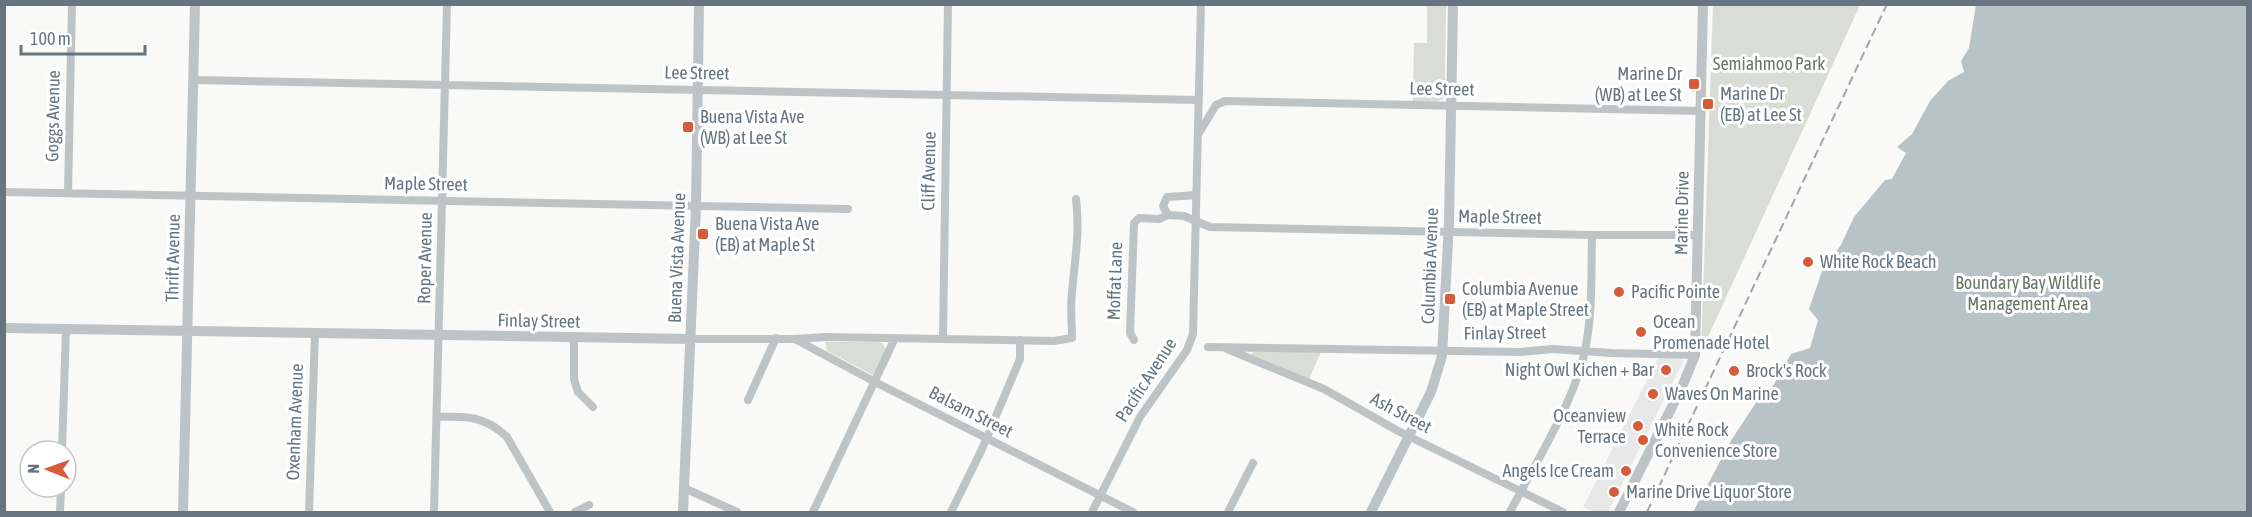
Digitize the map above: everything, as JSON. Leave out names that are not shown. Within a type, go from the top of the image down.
[{"type":"street","name":"Goggs Avenue","points":[[68,193],[72,4]]},
{"type":"street","name":"Thrift Avenue","points":[[183,513],[195,4]]},
{"type":"street","name":"Roper Avenue","points":[[434,513],[447,4]]},
{"type":"street","name":"Buena Vista Avenue","points":[[683,513],[696,206],[699,4]]},
{"type":"street","name":"Cliff Avenue","points":[[943,338],[948,4]]},
{"type":"street","name":"Pacific Avenue","points":[[1092,513],[1140,417],[1191,342],[1194,326],[1201,4]]},
{"type":"street","name":"Columbia Avenue","points":[[1371,513],[1431,392],[1443,350],[1453,4]]},
{"type":"street","name":"Marine Drive","points":[[1619,513],[1682,387],[1695,355],[1703,4]]},
{"type":"street","name":"Lee Street","points":[[193,80],[1199,100]]},
{"type":"street","name":"Lee Street","points":[[1198,133],[1216,105],[1225,102],[1701,111]]},
{"type":"street","name":"Maple Street","points":[[4,192],[848,209]]},
{"type":"street","points":[[1196,195],[1167,197],[1163,206],[1168,215],[1184,216],[1196,220]]},
{"type":"street","name":"Finlay Street","points":[[4,328],[574,338],[795,339],[825,337],[1054,341],[1072,338],[1072,294],[1077,251],[1076,199]]},
{"type":"street","name":"Moffat Lane","points":[[1134,340],[1130,333],[1134,223],[1139,218],[1159,219],[1168,215]]},
{"type":"street","name":"Maple Street","points":[[1196,220],[1210,227],[1698,235]]},
{"type":"street","points":[[1510,513],[1570,394],[1585,351],[1590,299],[1592,235]]},
{"type":"street","points":[[62,439],[66,329]]},
{"type":"street","name":"Oxenham Avenue","points":[[309,513],[315,333]]},
{"type":"street","points":[[574,338],[574,379],[578,392],[593,407]]},
{"type":"street","points":[[748,400],[776,338]]},
{"type":"street","points":[[813,513],[895,338]]},
{"type":"street","name":"Balsam Street","points":[[795,339],[1133,513]]},
{"type":"street","points":[[951,513],[987,439],[1020,359],[1020,340]]},
{"type":"street","name":"Finlay Street","points":[[1208,347],[1585,351],[1695,355]]},
{"type":"street","name":"Ash Street","points":[[1222,347],[1324,389],[1409,436],[1563,513]]},
{"type":"street","points":[[437,417],[470,417],[483,420],[496,427],[507,437],[550,513]]},
{"type":"street","points":[[1228,513],[1253,463]]},
{"type":"street","points":[[684,488],[737,513]]},
{"type":"street","points":[[575,513],[589,505]]},
{"type":"shaded area","name":"Boundary Bay Wildlife Management Area","points":[[1976,5],[2247,5],[2247,512],[1693,512],[1732,439],[1757,401],[1770,391],[1791,354],[1810,348],[1818,320],[1809,309],[1823,268],[1841,245],[1854,217],[1885,180],[1892,179],[1906,153],[1897,147],[1912,134],[1930,101],[1948,81],[1964,72],[1961,61],[1969,48]]},
{"type":"shaded area","points":[[1659,356],[1684,360],[1608,512],[1593,512],[1583,507]]},
{"type":"green space","points":[[1427,5],[1448,5],[1446,9],[1446,94],[1440,100],[1413,101],[1414,43],[1427,43]]},
{"type":"green space","name":"Semiahmoo Park","points":[[1713,5],[1860,5],[1701,352]]},
{"type":"green space","points":[[825,342],[878,342],[882,343],[886,349],[873,375],[827,351]]},
{"type":"green space","points":[[1258,351],[1321,352],[1309,379],[1251,353]]},
{"type":"railway","points":[[1647,512],[1887,4]]},
{"type":"place","name":"Marine Dr (WB) at Lee St","points":[[1694,84]]},
{"type":"place","name":"Marine Dr (EB) at Lee St","points":[[1708,104]]},
{"type":"place","name":"Buena Vista Ave (WB) at Lee St","points":[[688,127]]},
{"type":"place","name":"Buena Vista Ave (EB) at Maple St","points":[[703,234]]},
{"type":"place","name":"White Rock Beach","points":[[1808,262]]},
{"type":"place","name":"Pacific Pointe","points":[[1619,292]]},
{"type":"place","name":"Columbia Avenue (EB) at Maple Street","points":[[1450,299]]},
{"type":"place","name":"Ocean Promenade Hotel","points":[[1641,332]]},
{"type":"place","name":"Night Owl Kichen + Bar","points":[[1666,370]]},
{"type":"place","name":"Brock's Rock","points":[[1734,371]]},
{"type":"place","name":"Waves On Marine","points":[[1653,394]]},
{"type":"place","name":"Oceanview Terrace","points":[[1638,426]]},
{"type":"place","name":"White Rock Convenience Store","points":[[1643,440]]},
{"type":"place","name":"Angels Ice Cream","points":[[1626,471]]},
{"type":"place","name":"Marine Drive Liquor Store","points":[[1614,492]]}]
